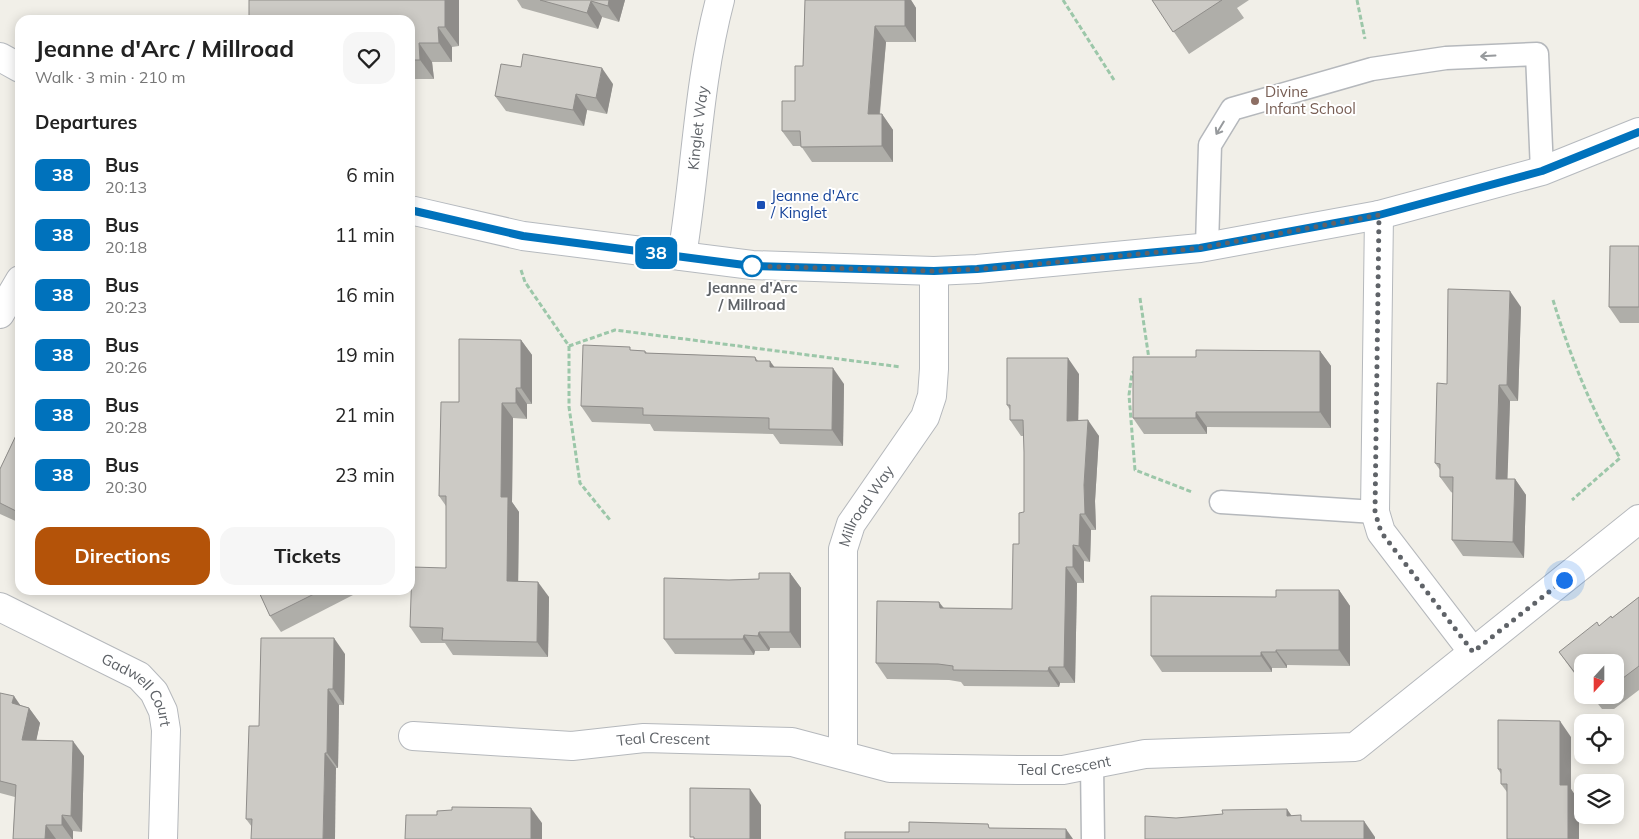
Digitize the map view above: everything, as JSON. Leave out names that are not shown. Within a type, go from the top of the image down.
[{"type":"street","name":"Kinglet Way","points":[[682,256],[694,184],[709,41],[720,0]]},
{"type":"street","points":[[0,58],[15,66]]},
{"type":"street","points":[[415,211],[523,236],[752,266],[934,271],[1136,256],[1207,246],[1379,215],[1542,171],[1639,132]]},
{"type":"street","points":[[1379,215],[1375,512],[1381,532],[1473,652]]},
{"type":"street","name":"Millroad Way","points":[[843,755],[843,549],[851,524],[925,417],[932,396],[934,369],[934,271]]},
{"type":"street","points":[[0,314],[15,288]]},
{"type":"street","name":"Teal Crescent","points":[[413,736],[572,746],[644,738],[792,742],[890,768],[1063,770],[1145,754],[1355,747],[1639,520]]},
{"type":"street","name":"Gadwell Court","points":[[0,607],[139,676],[154,692],[162,711],[166,730],[162,839]]},
{"type":"lane","points":[[1207,246],[1210,145],[1232,109],[1372,69],[1446,58],[1537,54],[1542,171]]},
{"type":"lane","points":[[1221,502],[1375,512]]},
{"type":"lane","points":[[1092,764],[1093,839]]},
{"type":"path","points":[[1063,0],[1114,80]]},
{"type":"path","points":[[1356,0],[1372,69]]},
{"type":"path","points":[[523,236],[521,270],[525,282],[569,346],[569,407],[580,483],[610,520]]},
{"type":"path","points":[[1140,298],[1149,360],[1143,364]]},
{"type":"path","points":[[1552,300],[1571,359],[1601,426],[1620,458],[1572,500]]},
{"type":"path","points":[[569,346],[616,330],[887,366],[934,369]]},
{"type":"path","points":[[1138,369],[1132,373],[1129,396],[1135,470],[1221,502]]},
{"type":"building","points":[[249,0],[445,0],[445,27],[438,27],[439,43],[419,43],[420,60],[415,60],[415,15],[249,15]]},
{"type":"building","points":[[540,0],[609,0],[608,6],[591,1],[587,13]]},
{"type":"building","points":[[805,0],[905,0],[905,26],[875,26],[868,114],[882,114],[882,146],[801,147],[800,131],[782,131],[782,101],[795,101],[795,66],[803,66]]},
{"type":"building","points":[[1152,0],[1222,0],[1173,32]]},
{"type":"building","points":[[523,54],[602,68],[596,98],[576,94],[573,110],[495,96],[501,64],[521,67]]},
{"type":"building","points":[[1610,246],[1639,246],[1639,307],[1609,307]]},
{"type":"building","points":[[1448,289],[1510,291],[1507,385],[1499,385],[1496,479],[1515,479],[1513,542],[1452,540],[1453,477],[1440,477],[1440,464],[1435,463],[1437,383],[1447,384]]},
{"type":"building","points":[[459,339],[521,340],[521,388],[516,388],[516,403],[502,403],[501,497],[508,497],[507,581],[538,582],[537,642],[442,640],[443,628],[410,627],[411,595],[415,595],[415,567],[446,568],[446,496],[439,496],[441,402],[459,402]]},
{"type":"building","points":[[583,345],[630,347],[630,350],[645,351],[645,353],[755,357],[756,361],[770,361],[770,367],[833,368],[832,430],[769,429],[769,418],[643,415],[643,408],[581,406]]},
{"type":"building","points":[[1196,350],[1320,351],[1320,412],[1196,412],[1196,418],[1133,418],[1133,357],[1196,357]]},
{"type":"building","points":[[1007,358],[1068,358],[1067,421],[1088,420],[1084,485],[1085,514],[1080,514],[1079,546],[1073,545],[1073,567],[1066,567],[1064,667],[1049,667],[1048,671],[953,670],[953,666],[938,664],[876,663],[877,601],[939,602],[940,608],[1012,609],[1013,544],[1019,544],[1019,513],[1024,512],[1024,452],[1023,420],[1010,420],[1010,405],[1007,405]]},
{"type":"building","points":[[15,438],[15,510],[0,503],[0,469]]},
{"type":"building","points":[[759,573],[790,573],[790,632],[759,632],[758,636],[744,635],[743,639],[664,639],[664,578],[759,579]]},
{"type":"building","points":[[1276,590],[1339,590],[1339,650],[1276,650],[1276,652],[1261,652],[1261,656],[1151,656],[1151,596],[1276,597]]},
{"type":"building","points":[[260,595],[312,595],[270,616]]},
{"type":"building","points":[[1639,597],[1639,666],[1624,677],[1624,654],[1574,654],[1574,672],[1559,652],[1597,622],[1599,626],[1611,616],[1612,618]]},
{"type":"building","points":[[261,638],[334,638],[333,689],[328,689],[323,839],[251,839],[252,819],[246,819],[249,726],[259,726]]},
{"type":"building","points":[[0,693],[14,696],[12,703],[29,708],[22,740],[73,741],[71,816],[62,815],[62,825],[46,825],[45,839],[13,839],[16,785],[0,781]]},
{"type":"building","points":[[1498,720],[1560,721],[1560,785],[1568,785],[1568,839],[1507,839],[1507,784],[1501,784],[1501,769],[1498,769]]},
{"type":"building","points":[[690,788],[750,789],[750,839],[694,839],[694,837],[690,837]]},
{"type":"building","points":[[452,807],[531,808],[531,839],[405,839],[406,815],[437,815],[437,811],[452,810]]},
{"type":"building","points":[[1287,809],[1287,816],[1301,815],[1301,821],[1364,821],[1364,839],[1145,839],[1145,816],[1176,818],[1223,814],[1222,810]]},
{"type":"building","points":[[909,822],[988,824],[989,828],[1066,829],[1066,839],[845,839],[845,832],[909,832]]},
{"type":"bus line","name":"38","points":[[415,211],[523,236],[752,266],[934,271],[977,269],[1136,256],[1200,248],[1379,215],[1542,171],[1639,132]]},
{"type":"place","name":"Divine Infant School","points":[[1255,101]]},
{"type":"place","name":"Jeanne d'Arc / Kinglet","points":[[761,205]]},
{"type":"place","name":"Jeanne d'Arc / Millroad","points":[[752,266]]},
{"type":"route","points":[[752,266],[934,271],[997,268],[1136,256],[1200,248],[1379,215],[1375,512],[1381,532],[1473,652],[1564,580]]}]
